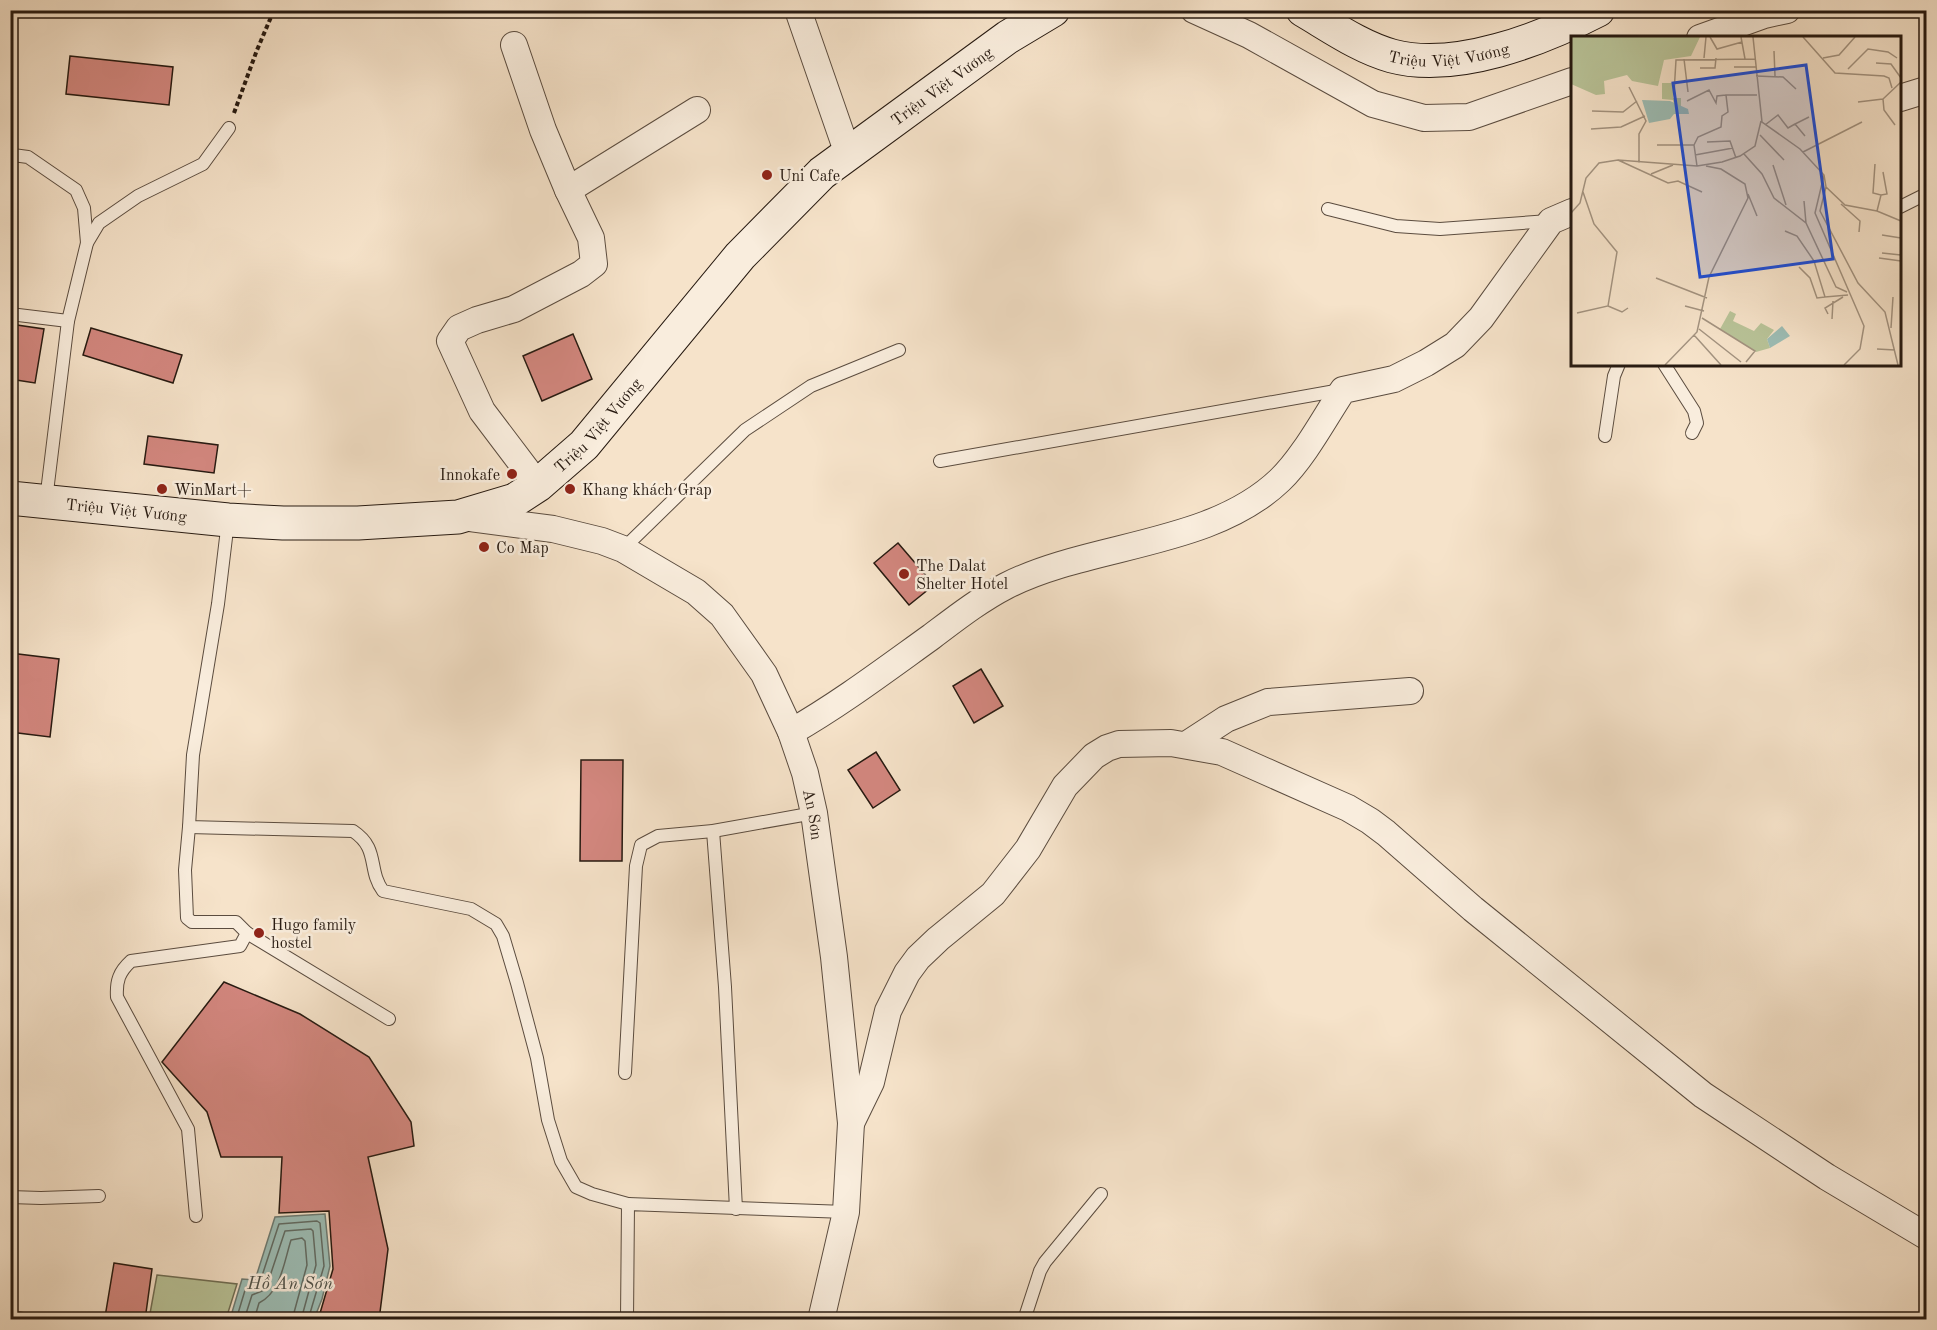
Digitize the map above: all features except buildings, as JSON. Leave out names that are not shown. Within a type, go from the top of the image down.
[{"type":"street","points":[[798,10],[848,154]]},
{"type":"street","name":"Triệu Việt Vương","points":[[10,498],[228,520],[358,523],[458,517],[515,500],[538,485],[584,445],[740,256],[822,173],[1008,37],[1053,10]]},
{"type":"street","points":[[1194,10],[1249,35],[1372,104],[1424,118],[1469,117],[1571,81]]},
{"type":"street","name":"Triệu Việt Vương","points":[[1303,10],[1365,46],[1392,56],[1428,61],[1452,60],[1509,46],[1551,32],[1598,10]]},
{"type":"street","points":[[1706,36],[1764,15],[1787,10]]},
{"type":"street","points":[[514,45],[543,130],[591,238],[594,264],[581,274],[514,309],[459,328],[450,340],[482,411],[538,485]]},
{"type":"street","points":[[1901,97],[1926,90]]},
{"type":"street","points":[[568,190],[697,110]]},
{"type":"street","points":[[791,732],[830,710],[977,603],[1008,585],[1049,569],[1208,524],[1259,497],[1282,479],[1298,459],[1343,390],[1394,379],[1455,345],[1488,309],[1562,216]]},
{"type":"street","name":"An Sơn","points":[[458,517],[553,528],[580,535],[623,549],[696,592],[722,615],[764,674],[791,732],[805,773],[814,813],[834,957],[851,1123],[846,1212],[821,1320]]},
{"type":"street","points":[[1186,745],[1226,719],[1268,702],[1410,691]]},
{"type":"street","points":[[851,1123],[871,1082],[888,1011],[907,973],[938,939],[993,894],[1028,849],[1065,786],[1089,760],[1107,748],[1133,742],[1186,745],[1222,752],[1348,808],[1370,821],[1473,909],[1702,1095],[1827,1177],[1926,1236]]},
{"type":"lane","points":[[46,501],[68,321],[87,243],[99,223],[138,196],[203,164],[229,128]]},
{"type":"lane","points":[[13,155],[28,157],[76,190],[84,208],[87,243]]},
{"type":"lane","points":[[1901,206],[1926,194]]},
{"type":"lane","points":[[1328,209],[1396,226],[1440,229],[1562,216]]},
{"type":"lane","points":[[10,314],[68,321]]},
{"type":"lane","points":[[623,549],[745,430],[812,386],[899,350]]},
{"type":"lane","points":[[1605,436],[1614,376],[1618,366]]},
{"type":"lane","points":[[1665,366],[1694,411],[1697,423],[1692,433]]},
{"type":"lane","points":[[940,461],[1343,390]]},
{"type":"lane","points":[[228,520],[218,604],[193,755],[185,870],[188,918],[192,922],[237,922],[247,933],[389,1019]]},
{"type":"lane","points":[[625,1073],[636,866],[642,845],[658,836],[713,831],[814,813]]},
{"type":"lane","points":[[189,827],[353,831],[364,839],[372,856],[377,883],[382,891],[471,909],[496,924],[504,936],[537,1058],[548,1120],[561,1161],[576,1187],[628,1204],[846,1212]]},
{"type":"lane","points":[[713,831],[724,977],[736,1209]]},
{"type":"lane","points":[[196,1216],[188,1129],[117,997],[116,983],[122,970],[131,961],[240,946],[247,933]]},
{"type":"lane","points":[[1024,1320],[1045,1262],[1101,1194]]},
{"type":"lane","points":[[10,1197],[99,1196]]},
{"type":"lane","points":[[627,1320],[628,1204]]},
{"type":"lane","points":[[10,1317],[29,1320]]},
{"type":"path","points":[[229,128],[274,10]]},
{"type":"green space","points":[[157,1275],[237,1284],[226,1319],[149,1319]]},
{"type":"water","name":"Hồ An Sơn","points":[[325,1214],[330,1266],[322,1299],[314,1319],[230,1319],[242,1279],[255,1280],[275,1217]]},
{"type":"place","name":"Uni Cafe","points":[[767,175]]},
{"type":"place","name":"Innokafe","points":[[512,474]]},
{"type":"place","name":"WinMart+","points":[[162,489]]},
{"type":"place","name":"Khang khách Grap","points":[[570,489]]},
{"type":"place","name":"Co Map","points":[[484,547]]},
{"type":"place","name":"The Dalat Shelter Hotel","points":[[904,574]]},
{"type":"place","name":"Hugo family hostel","points":[[259,933]]}]
